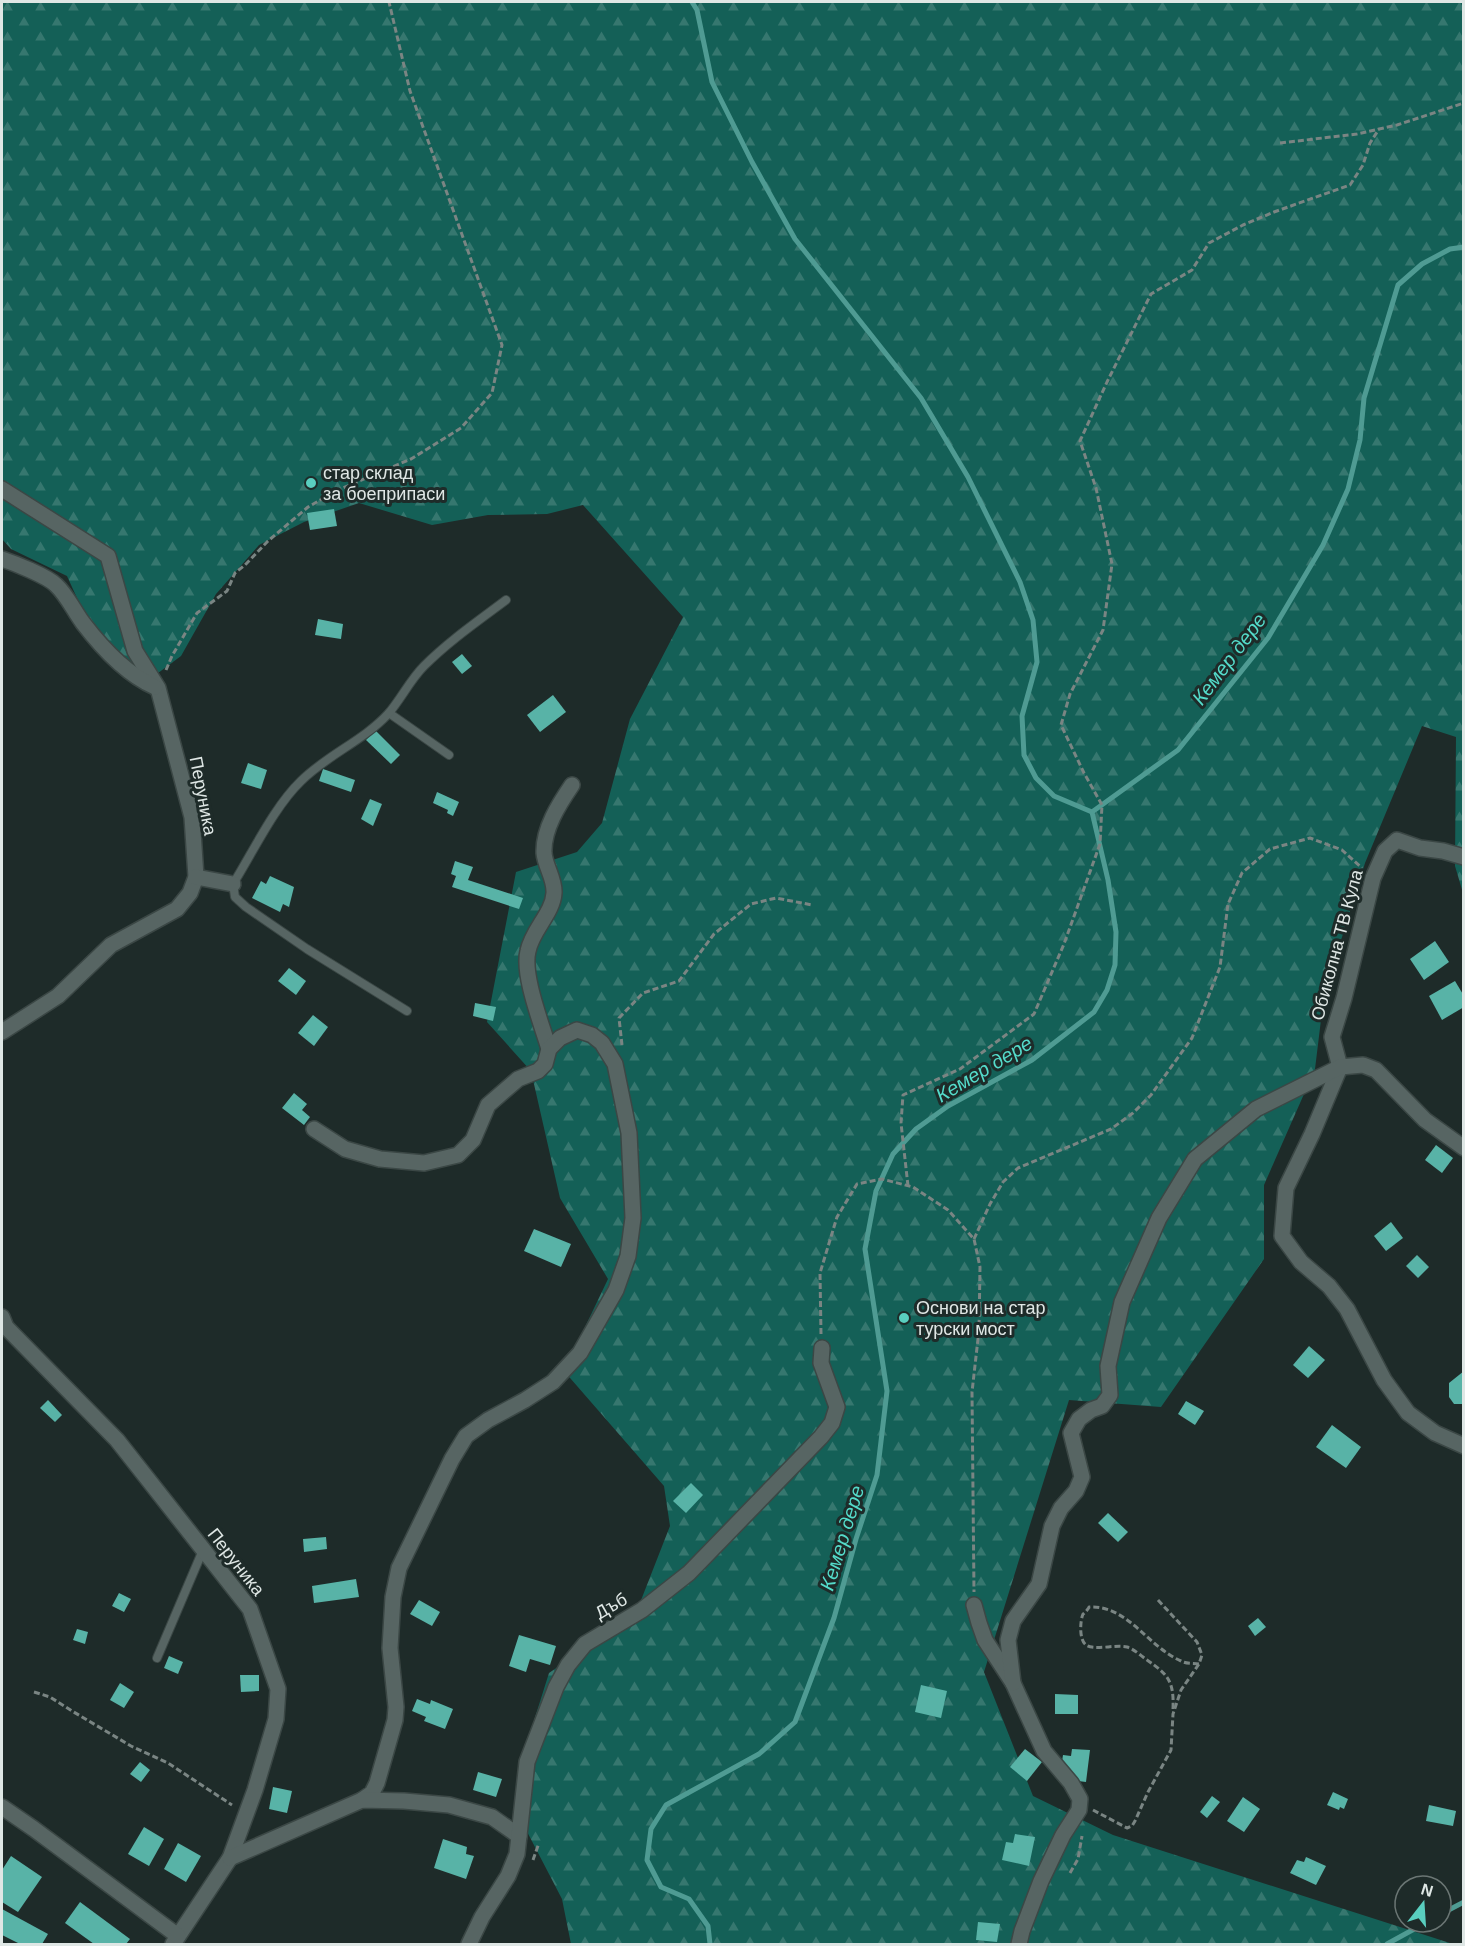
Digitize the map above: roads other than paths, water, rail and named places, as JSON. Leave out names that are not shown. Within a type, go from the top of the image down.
[{"type":"street","name":"Перуника","points":[[2,489],[108,556],[135,651],[158,688],[192,817],[196,877]]},
{"type":"street","points":[[2,560],[15,563],[56,584],[83,623],[111,657],[158,688]]},
{"type":"street","points":[[549,1049],[527,971],[528,951],[538,925],[549,911],[555,892],[544,853],[547,832],[559,804],[572,785]]},
{"type":"street","name":"Обиколна ТВ Кула","points":[[1340,1067],[1332,1037],[1344,998],[1373,878],[1385,851],[1397,840],[1420,848],[1443,850],[1464,857]]},
{"type":"street","points":[[2,1032],[58,996],[111,945],[177,909],[190,893],[196,877],[233,884]]},
{"type":"street","points":[[230,1858],[362,1800],[372,1792],[377,1783],[395,1720],[396,1707],[390,1648],[393,1597],[399,1568],[452,1459],[466,1436],[488,1420],[553,1382],[580,1353],[616,1290],[628,1256],[633,1218],[629,1133],[615,1064],[602,1043],[592,1035],[577,1030],[560,1038],[549,1049],[545,1064],[538,1071],[518,1079],[488,1105],[473,1140],[458,1155],[424,1163],[380,1159],[345,1149],[314,1130]]},
{"type":"street","points":[[1013,1683],[1008,1640],[1013,1620],[1039,1584],[1052,1526],[1060,1508],[1076,1491],[1082,1477],[1071,1433],[1079,1419],[1091,1410],[1102,1406],[1110,1395],[1108,1366],[1122,1302],[1159,1218],[1195,1159],[1256,1109],[1340,1067],[1363,1065],[1376,1070],[1425,1120],[1464,1148]]},
{"type":"street","points":[[1340,1067],[1286,1188],[1282,1236],[1301,1262],[1329,1286],[1347,1309],[1384,1380],[1408,1413],[1436,1433],[1463,1445]]},
{"type":"street","name":"Перуника","points":[[2,1317],[6,1327],[117,1440],[250,1610],[278,1689],[276,1719],[230,1858],[175,1940]]},
{"type":"street","name":"Дъб","points":[[469,1944],[482,1917],[508,1876],[517,1854],[527,1762],[556,1687],[568,1665],[585,1644],[642,1610],[689,1573],[821,1437],[832,1423],[837,1407],[821,1363],[822,1348]]},
{"type":"street","points":[[974,1605],[985,1640],[1013,1683],[1044,1750],[1071,1783],[1080,1799],[1079,1810],[1063,1835],[1041,1881],[1019,1944]]},
{"type":"street","points":[[362,1800],[449,1805],[492,1817],[519,1836]]},
{"type":"street","points":[[2,1807],[34,1829],[175,1940]]},
{"type":"lane","points":[[407,1011],[307,949],[246,907],[235,897],[233,884],[278,809],[300,782],[327,758],[372,729],[389,713],[422,668],[446,645],[506,600]]},
{"type":"lane","points":[[389,713],[449,755]]},
{"type":"lane","points":[[157,1658],[203,1550]]},
{"type":"waterway","points":[[692,2],[697,10],[712,82],[752,162],[795,239],[921,398],[968,477],[1020,582],[1033,620],[1037,662],[1022,716],[1024,755],[1036,778],[1054,796],[1092,812]]},
{"type":"waterway","name":"Кемер дере","points":[[710,1944],[708,1926],[689,1899],[661,1887],[647,1860],[651,1829],[666,1805],[759,1754],[795,1722],[834,1618],[877,1475],[887,1391],[865,1249],[876,1191],[893,1154],[916,1129],[948,1106],[1032,1060],[1094,1012],[1107,990],[1115,965],[1116,932],[1108,880],[1092,812],[1178,750],[1268,638],[1323,545],[1348,489],[1360,440],[1364,398],[1398,285],[1422,264],[1450,249],[1464,247]]},
{"type":"waterway","points":[[1453,1908],[1464,1902]]},
{"type":"waterway","points":[[1387,1944],[1405,1934]]},
{"type":"place","name":"стар склад за боеприпаси","points":[[311,483]]},
{"type":"place","name":"Основи на стар турски мост","points":[[904,1318]]}]
